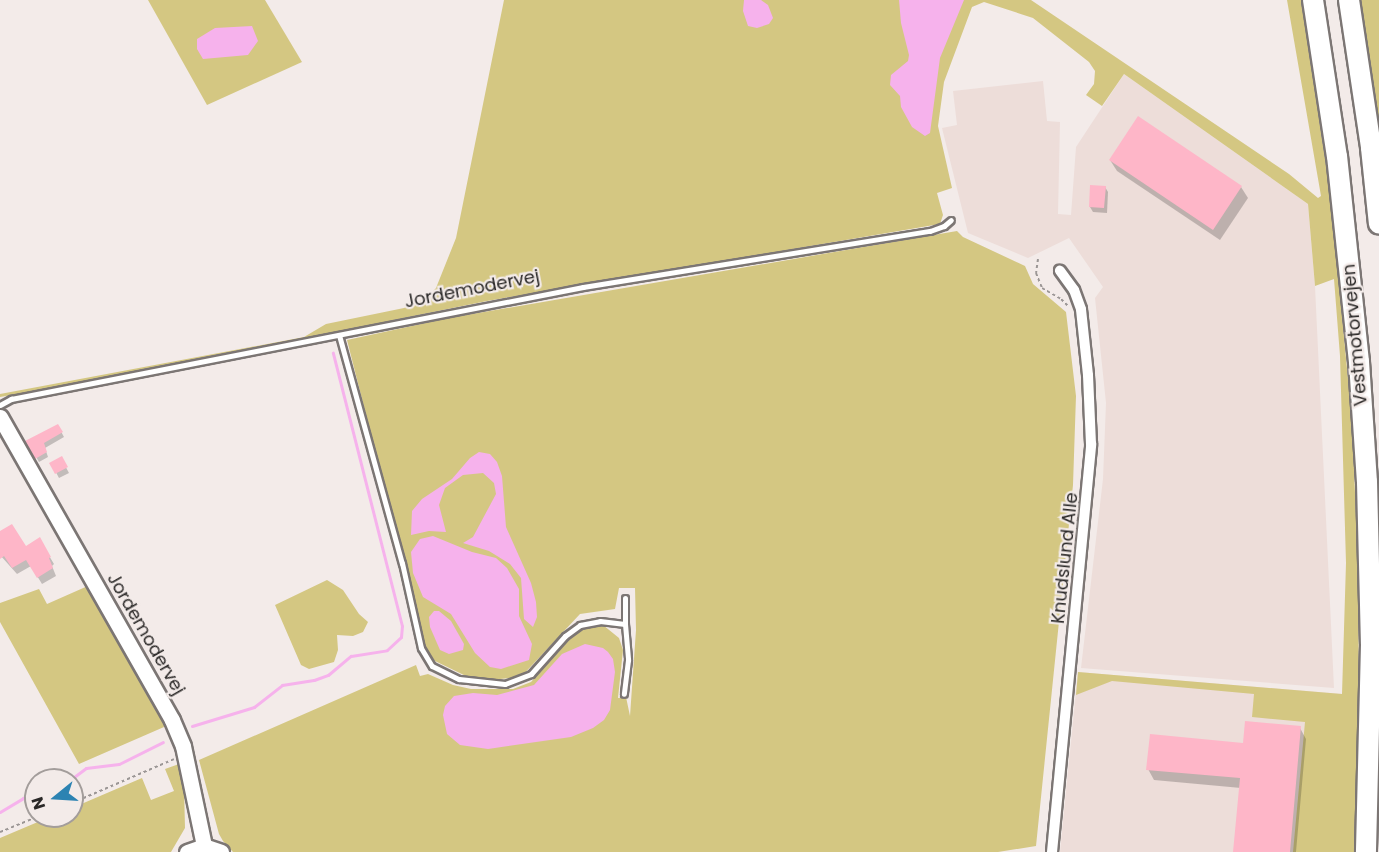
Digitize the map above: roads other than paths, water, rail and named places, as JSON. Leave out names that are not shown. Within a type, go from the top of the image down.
[{"type":"highway","name":"Vestmotorvejen","points":[[1313,0],[1337,156],[1359,362],[1367,482],[1371,645],[1366,852]]},
{"type":"highway","points":[[1349,0],[1371,148],[1379,224]]},
{"type":"street","name":"Knudslund Alle","points":[[1052,852],[1091,444],[1082,309],[1074,290],[1060,271]]},
{"type":"street","name":"Jordemodervej","points":[[0,417],[164,705],[185,754],[191,781],[196,848]]},
{"type":"street","points":[[196,848],[221,852]]},
{"type":"lane","name":"Jordemodervej","points":[[0,405],[11,399],[583,287],[930,231],[944,226],[951,220]]},
{"type":"lane","points":[[339,335],[402,563],[421,648],[432,666],[459,678],[505,684],[531,674],[565,636],[580,625],[600,621],[625,624]]},
{"type":"lane","points":[[624,694],[628,660],[625,598]]},
{"type":"waterway","points":[[192,726],[254,707],[282,685],[314,680],[328,675],[351,656],[387,650],[401,637],[402,626],[333,353]]},
{"type":"waterway","points":[[84,770],[119,764],[163,742]]},
{"type":"waterway","points":[[0,812],[24,798]]}]
